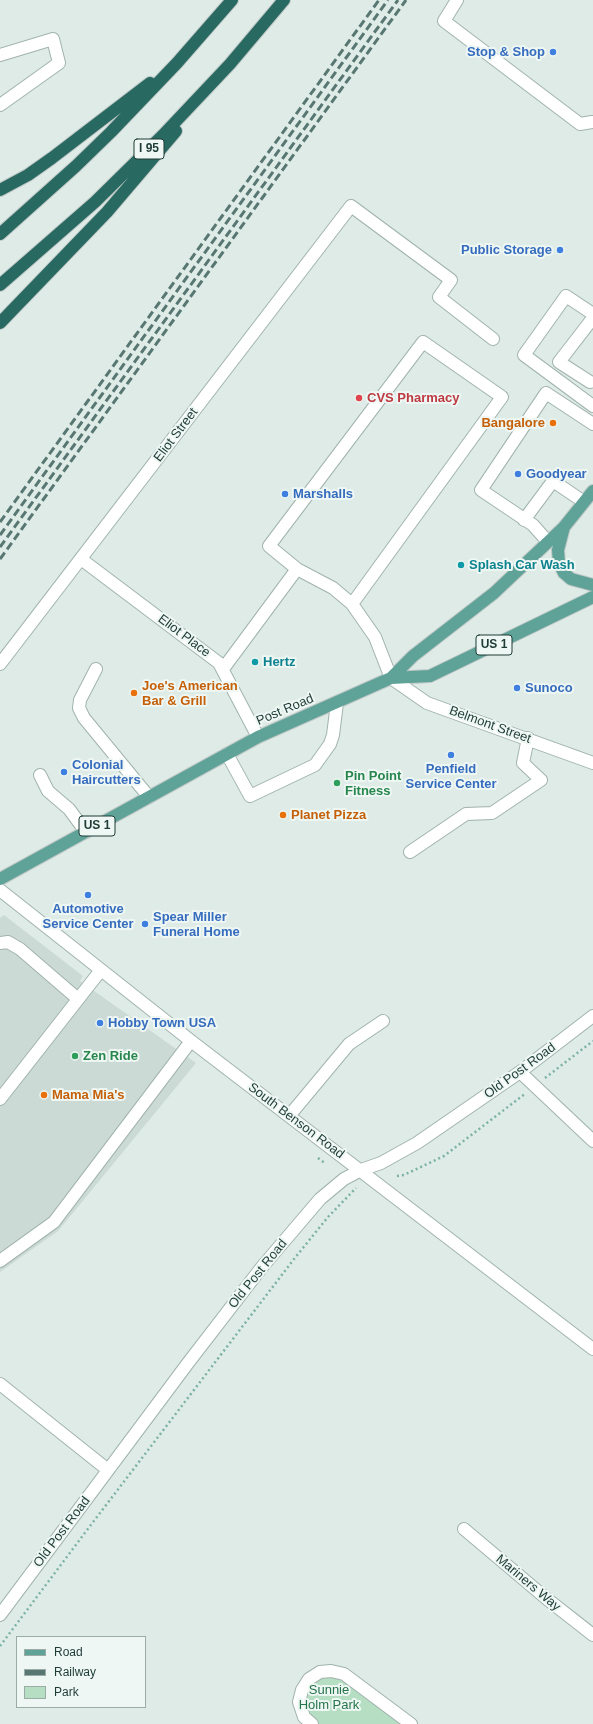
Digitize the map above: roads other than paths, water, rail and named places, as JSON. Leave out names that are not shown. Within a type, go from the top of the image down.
[{"type":"highway","points":[[0,234],[76,166],[177,63],[232,0]]},
{"type":"highway","name":"I 95","points":[[0,285],[58,235],[128,170],[197,100],[263,26],[284,0]]},
{"type":"highway","points":[[0,323],[140,176],[263,26]]},
{"type":"highway","points":[[0,190],[28,175],[52,158],[177,63]]},
{"type":"main road","name":"US 1","points":[[391,678],[421,650],[494,593],[564,527],[593,491]]},
{"type":"main road","points":[[564,527],[558,550],[559,564],[571,579],[593,586]]},
{"type":"main road","name":"Post Road","points":[[0,879],[258,737],[391,678],[430,676],[593,597]]},
{"type":"street","points":[[457,0],[444,21],[580,124],[593,122]]},
{"type":"street","points":[[0,55],[53,39],[59,63],[0,105]]},
{"type":"street","name":"Eliot Street","points":[[0,664],[351,206],[451,280],[440,297],[493,339]]},
{"type":"street","points":[[593,314],[566,296],[524,355],[593,406]]},
{"type":"street","points":[[590,382],[559,362],[593,318]]},
{"type":"street","points":[[352,604],[502,397],[423,342],[269,546],[298,569],[333,588],[352,604],[375,637],[391,678]]},
{"type":"street","points":[[548,542],[532,525],[481,490],[546,393],[593,424]]},
{"type":"street","points":[[524,520],[553,481],[584,502]]},
{"type":"street","name":"Eliot Place","points":[[81,559],[219,663],[258,737]]},
{"type":"street","points":[[223,669],[298,569]]},
{"type":"street","points":[[96,668],[80,700],[79,708],[84,718],[149,797]]},
{"type":"street","name":"Belmont Street","points":[[391,678],[427,703],[528,738],[593,763]]},
{"type":"street","points":[[227,754],[250,796],[315,765],[330,744],[333,736],[337,703]]},
{"type":"street","points":[[410,852],[466,814],[492,813],[541,780],[523,763],[528,738]]},
{"type":"street","points":[[40,775],[48,791],[69,809],[86,832]]},
{"type":"street","name":"South Benson Road","points":[[0,890],[191,1041],[593,1349]]},
{"type":"street","points":[[0,943],[8,942],[20,949],[78,999]]},
{"type":"street","points":[[0,1099],[101,970]]},
{"type":"street","name":"Old Post Road","points":[[0,1615],[262,1267],[320,1199],[344,1179],[361,1170],[381,1163],[417,1143],[520,1072],[593,1016]]},
{"type":"street","points":[[289,1116],[349,1044],[383,1021]]},
{"type":"street","points":[[0,1261],[54,1222],[191,1041]]},
{"type":"street","points":[[520,1072],[593,1141]]},
{"type":"street","points":[[0,1384],[108,1470]]},
{"type":"street","name":"Mariners Way","points":[[464,1529],[547,1599],[593,1635]]},
{"type":"street","points":[[312,1724],[304,1717],[300,1702],[302,1690],[309,1679],[320,1672],[331,1671],[344,1674],[412,1724]]},
{"type":"railway","points":[[0,522],[379,0]]},
{"type":"railway","points":[[0,535],[388,0]]},
{"type":"railway","points":[[0,547],[398,0]]},
{"type":"railway","points":[[0,559],[406,0]]},
{"type":"place","name":"Stop & Shop","points":[[553,52]]},
{"type":"place","name":"Public Storage","points":[[560,250]]},
{"type":"place","name":"CVS Pharmacy","points":[[359,398]]},
{"type":"place","name":"Bangalore","points":[[553,423]]},
{"type":"place","name":"Goodyear","points":[[518,474]]},
{"type":"place","name":"Marshalls","points":[[285,494]]},
{"type":"place","name":"Splash Car Wash","points":[[461,565]]},
{"type":"place","name":"Hertz","points":[[255,662]]},
{"type":"place","name":"Sunoco","points":[[517,688]]},
{"type":"place","name":"Joe's American Bar & Grill","points":[[134,693]]},
{"type":"place","name":"Penfield Service Center","points":[[451,755]]},
{"type":"place","name":"Colonial Haircutters","points":[[64,772]]},
{"type":"place","name":"Pin Point Fitness","points":[[337,783]]},
{"type":"place","name":"Planet Pizza","points":[[283,815]]},
{"type":"place","name":"Automotive Service Center","points":[[88,895]]},
{"type":"place","name":"Spear Miller Funeral Home","points":[[145,924]]},
{"type":"place","name":"Hobby Town USA","points":[[100,1023]]},
{"type":"place","name":"Zen Ride","points":[[75,1056]]},
{"type":"place","name":"Mama Mia's","points":[[44,1095]]},
{"type":"park label","name":"Sunnie Holm Park","points":[[329,1698]]}]
